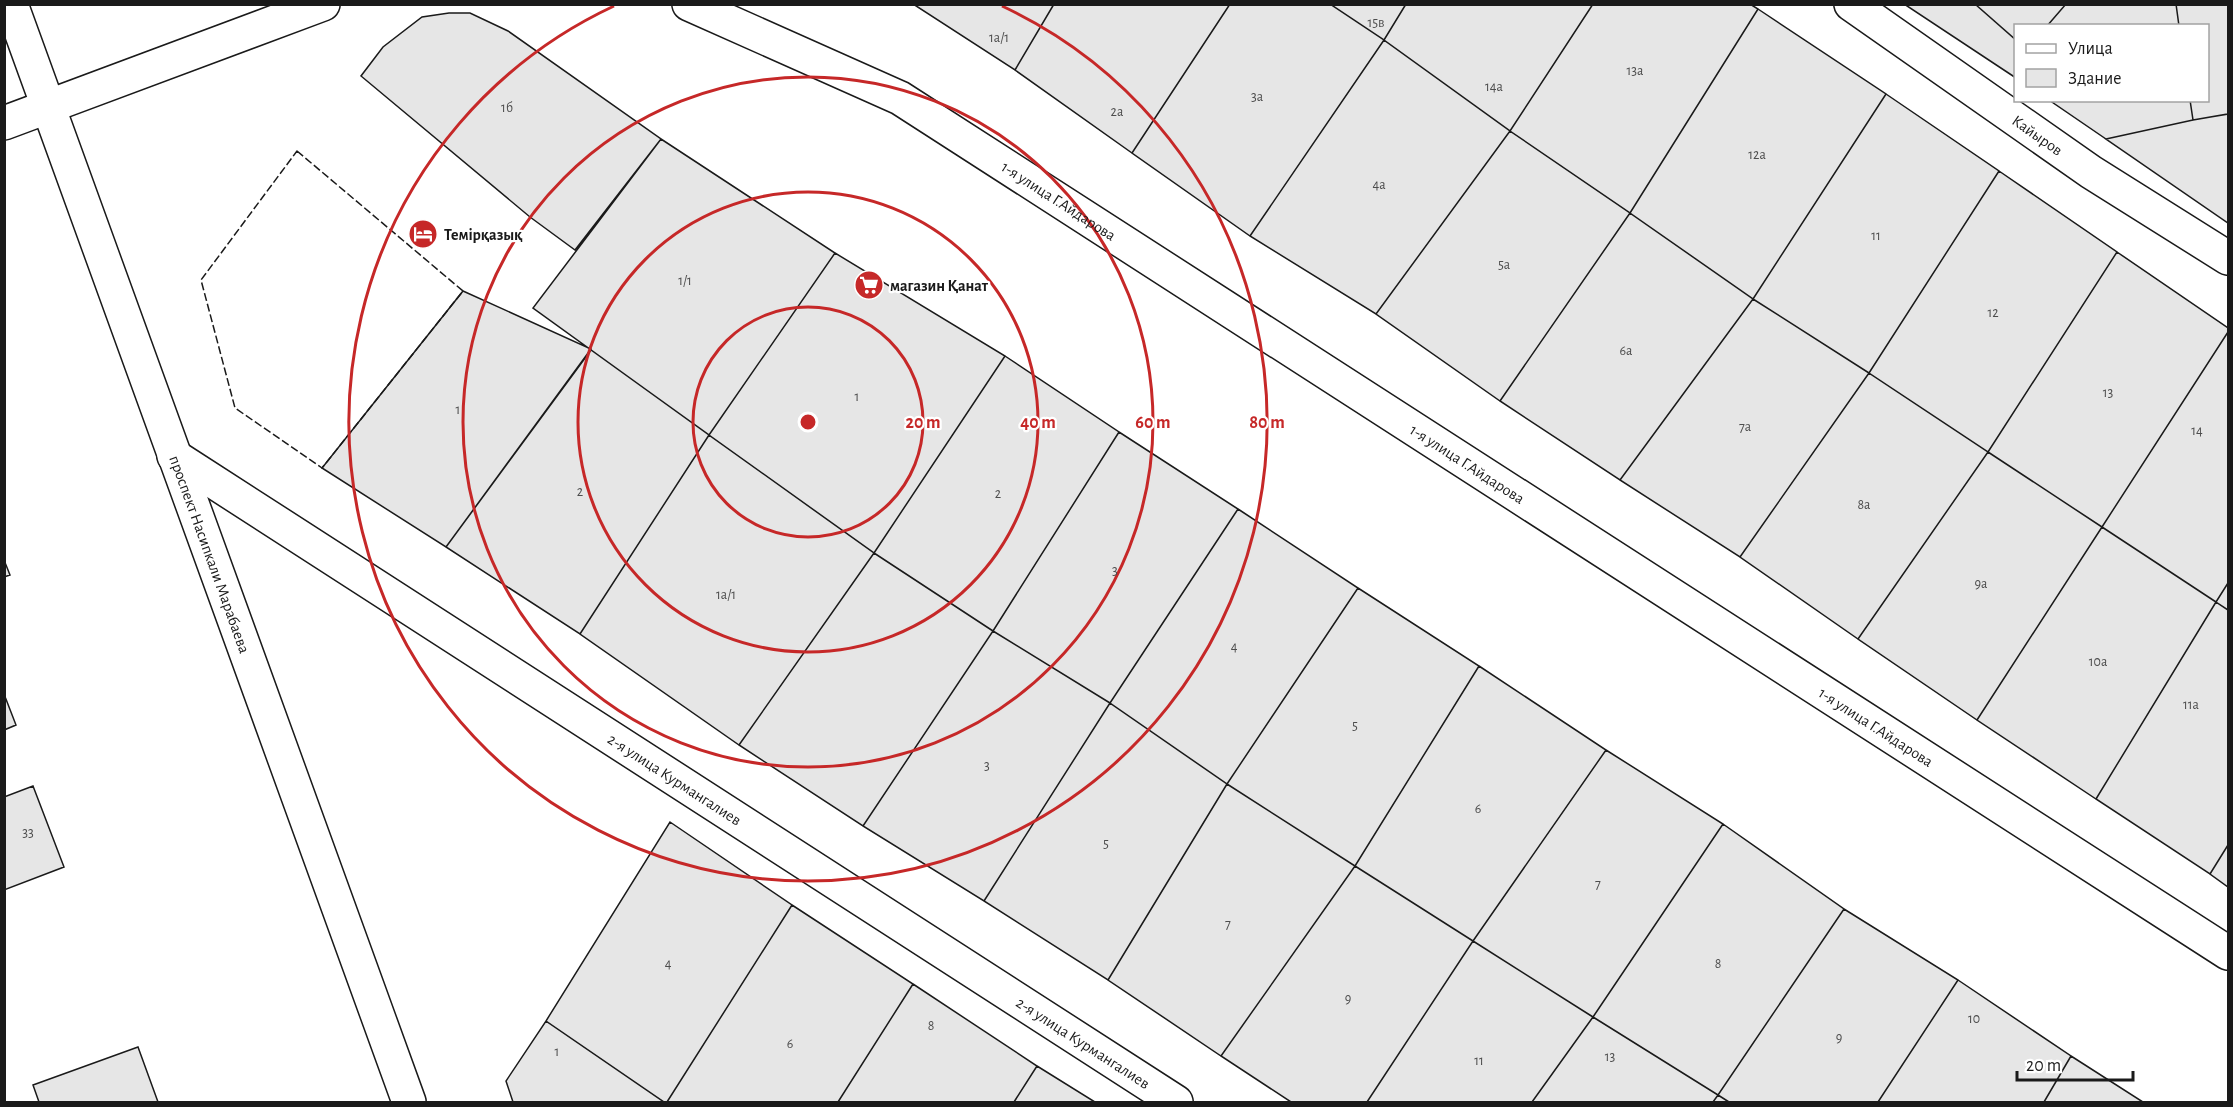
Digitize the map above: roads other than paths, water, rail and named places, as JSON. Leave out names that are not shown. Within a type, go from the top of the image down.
[{"type":"street","name":"проспект Насипкали Марабаева","points":[[12,4],[409,1102]]},
{"type":"street","points":[[4,123],[50,108],[323,4]]},
{"type":"street","name":"1-я улица Г.Айдарова","points":[[689,4],[900,98],[2229,953]]},
{"type":"street","name":"Кайыров","points":[[1851,4],[2091,172],[2229,258]]},
{"type":"street","name":"2-я улица Курмангалиев","points":[[174,456],[1176,1102]]},
{"type":"place","name":"Темірқазық","points":[[423,234]]},
{"type":"place","name":"магазин Қанат","points":[[869,285]]}]
